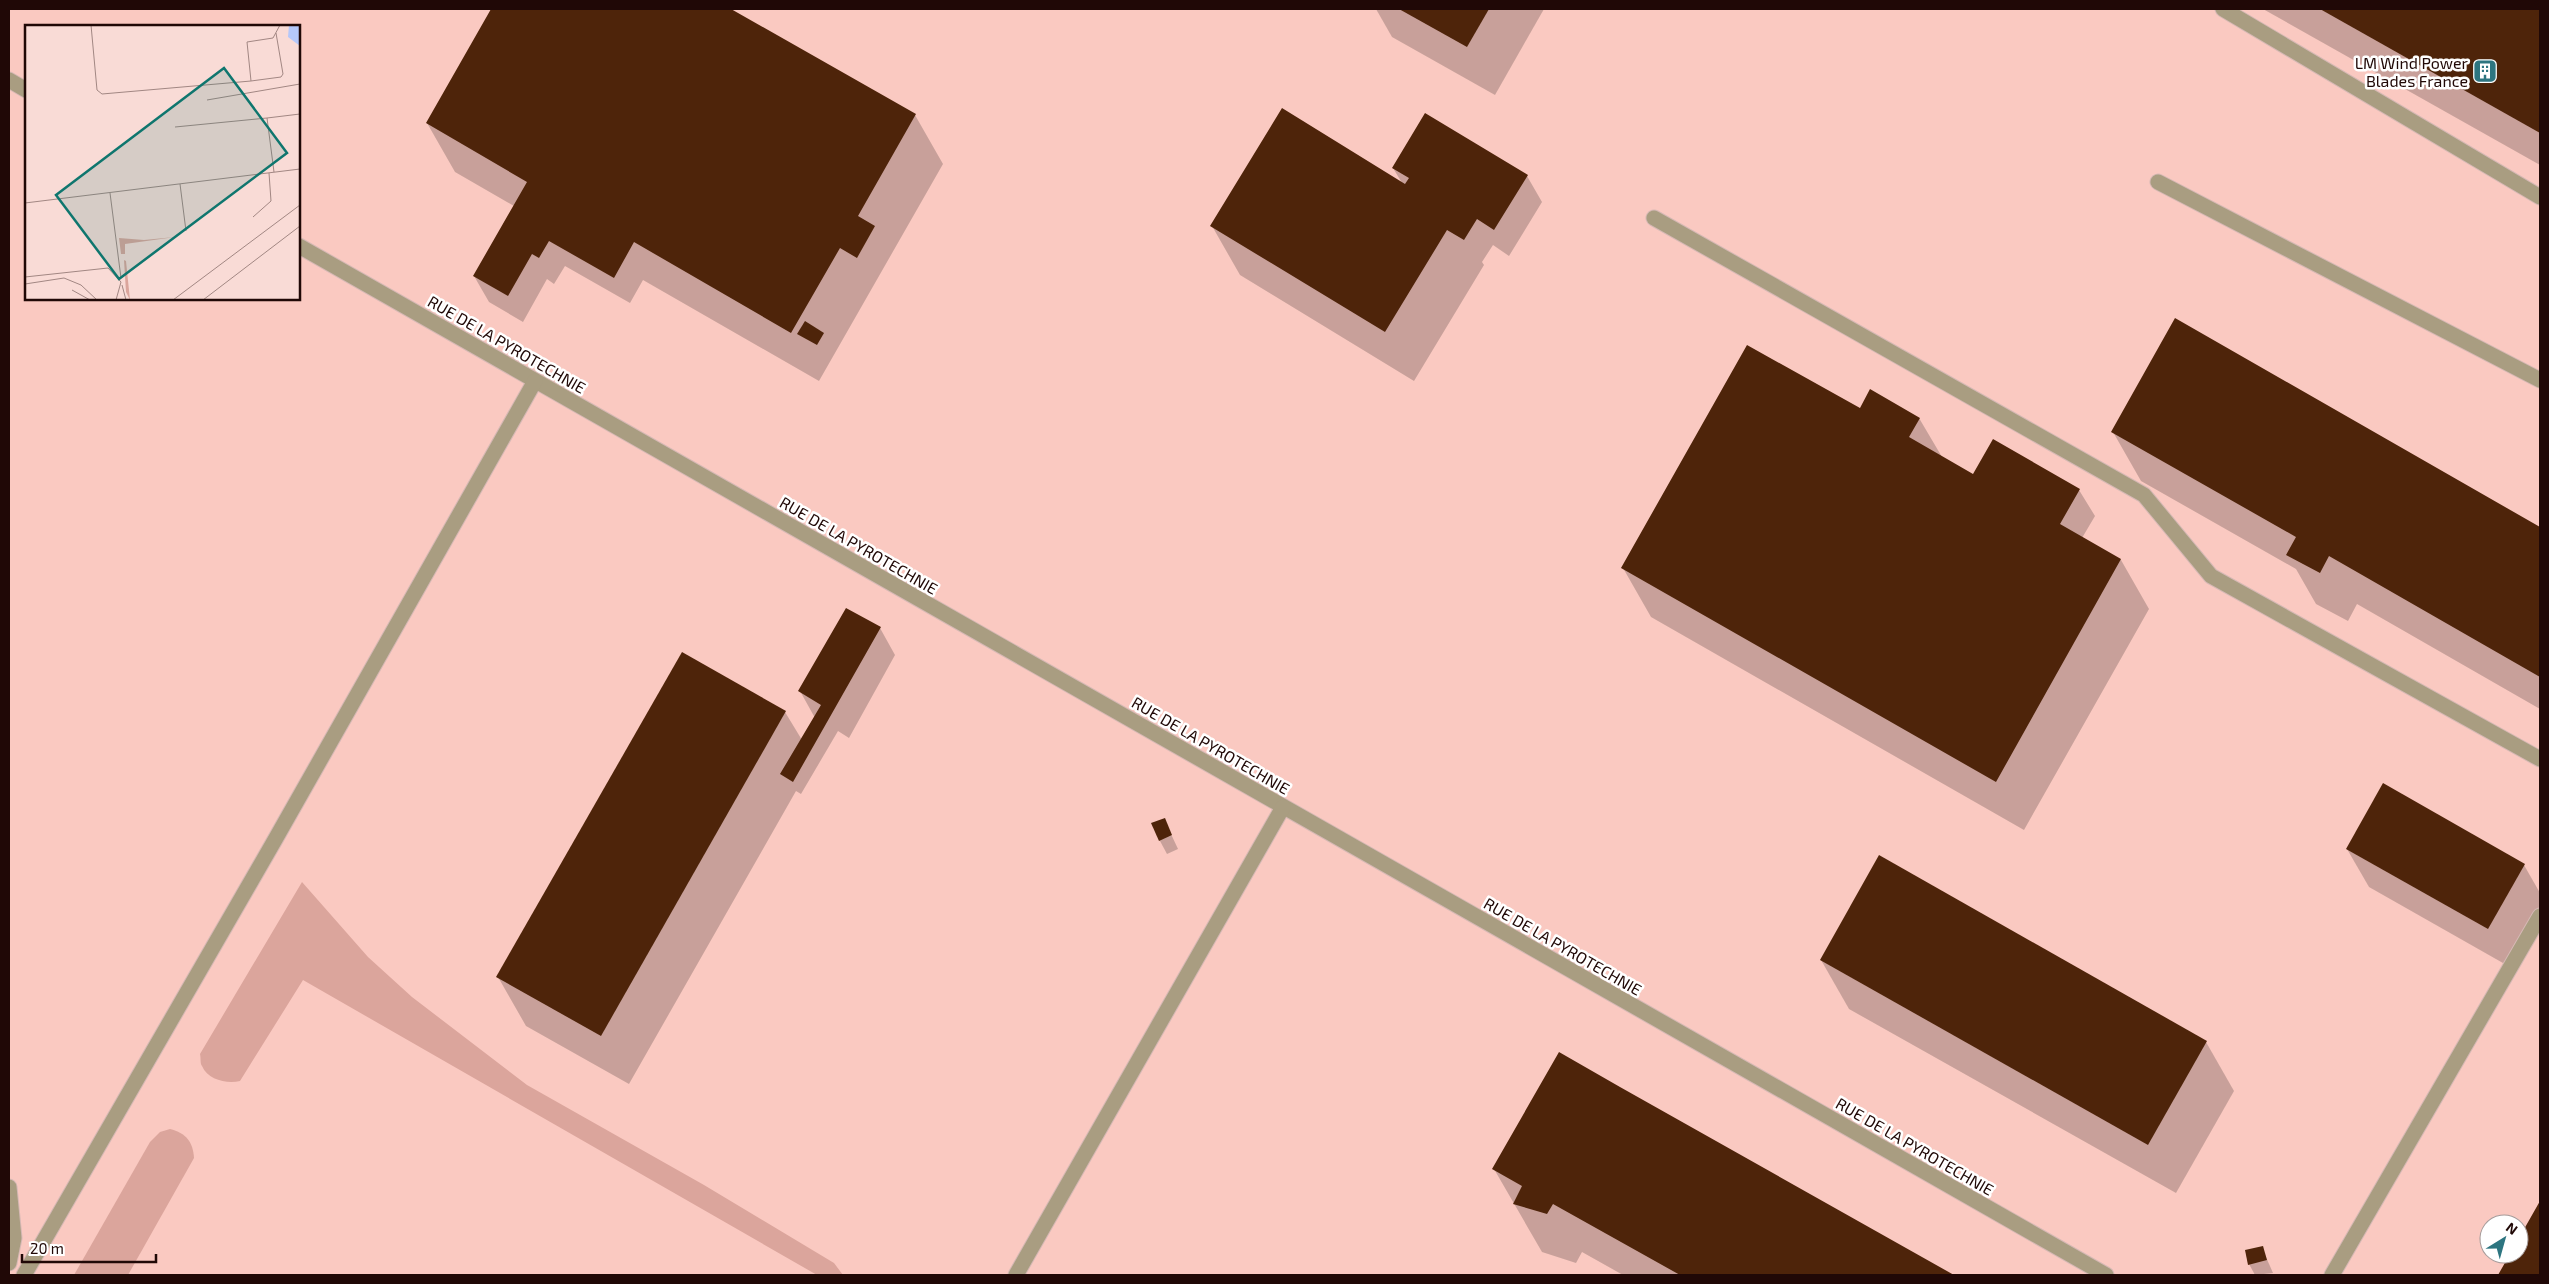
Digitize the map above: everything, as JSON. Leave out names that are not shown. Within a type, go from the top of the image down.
[{"type":"street","points":[[2223,9],[2540,197]]},
{"type":"street","points":[[9,80],[25,89]]},
{"type":"street","points":[[2158,182],[2540,380]]},
{"type":"street","points":[[1654,218],[2144,495],[2211,576],[2540,759]]},
{"type":"street","name":"RUE DE LA PYROTECHNIE","points":[[300,247],[2106,1275]]},
{"type":"street","points":[[24,1275],[276,838],[535,381]]},
{"type":"street","points":[[1016,1275],[1283,807]]},
{"type":"street","points":[[2332,1275],[2540,916]]},
{"type":"street","points":[[9,1187],[14,1238],[9,1262]]},
{"type":"shaded area","points":[[9,9],[2540,9],[2540,1275],[9,1275]]},
{"type":"shaded area","points":[[302,882],[368,957],[412,997],[527,1085],[704,1185],[834,1263],[843,1275],[817,1275],[303,980],[240,1081],[229,1082],[213,1078],[201,1065],[200,1054]]},
{"type":"shaded area","points":[[170,1129],[188,1139],[194,1158],[128,1275],[74,1275],[150,1142],[160,1132]]},
{"type":"building","points":[[491,9],[731,9],[916,114],[858,216],[875,226],[857,258],[840,248],[791,333],[634,242],[614,278],[549,241],[539,258],[532,254],[508,296],[473,276],[527,182],[426,123]]},
{"type":"building","points":[[1399,9],[1489,9],[1467,47]]},
{"type":"building","name":"LM Wind Power Blades France","points":[[2320,9],[2540,9],[2540,133]]},
{"type":"building","points":[[1282,108],[1405,184],[1409,178],[1392,168],[1425,113],[1528,175],[1494,230],[1477,219],[1464,240],[1447,230],[1385,332],[1210,226]]},
{"type":"building","points":[[2175,318],[2540,527],[2540,677],[2329,556],[2320,573],[2286,555],[2296,537],[2111,432]]},
{"type":"building","points":[[805,321],[824,333],[817,345],[797,334]]},
{"type":"building","points":[[1747,345],[1860,408],[1870,389],[1920,418],[1909,437],[1973,474],[1993,439],[2080,489],[2060,524],[2121,559],[1996,782],[1621,568]]},
{"type":"building","points":[[846,608],[881,627],[793,782],[780,774],[821,705],[798,691]]},
{"type":"building","points":[[682,652],[786,711],[601,1036],[496,977]]},
{"type":"building","points":[[2383,783],[2525,864],[2488,929],[2346,849]]},
{"type":"building","points":[[1165,818],[1172,835],[1159,841],[1151,823]]},
{"type":"building","points":[[1879,855],[2207,1041],[2148,1145],[1820,960]]},
{"type":"building","points":[[1559,1052],[1954,1275],[1680,1275],[1553,1204],[1547,1214],[1513,1204],[1522,1186],[1492,1169]]},
{"type":"building","points":[[2540,1201],[2540,1275],[2498,1275],[2504,1264],[2529,1264],[2529,1220]]},
{"type":"building","points":[[2263,1246],[2267,1260],[2248,1265],[2245,1250]]},
{"type":"place","name":"LM Wind Power Blades France","points":[[2485,71]]}]
